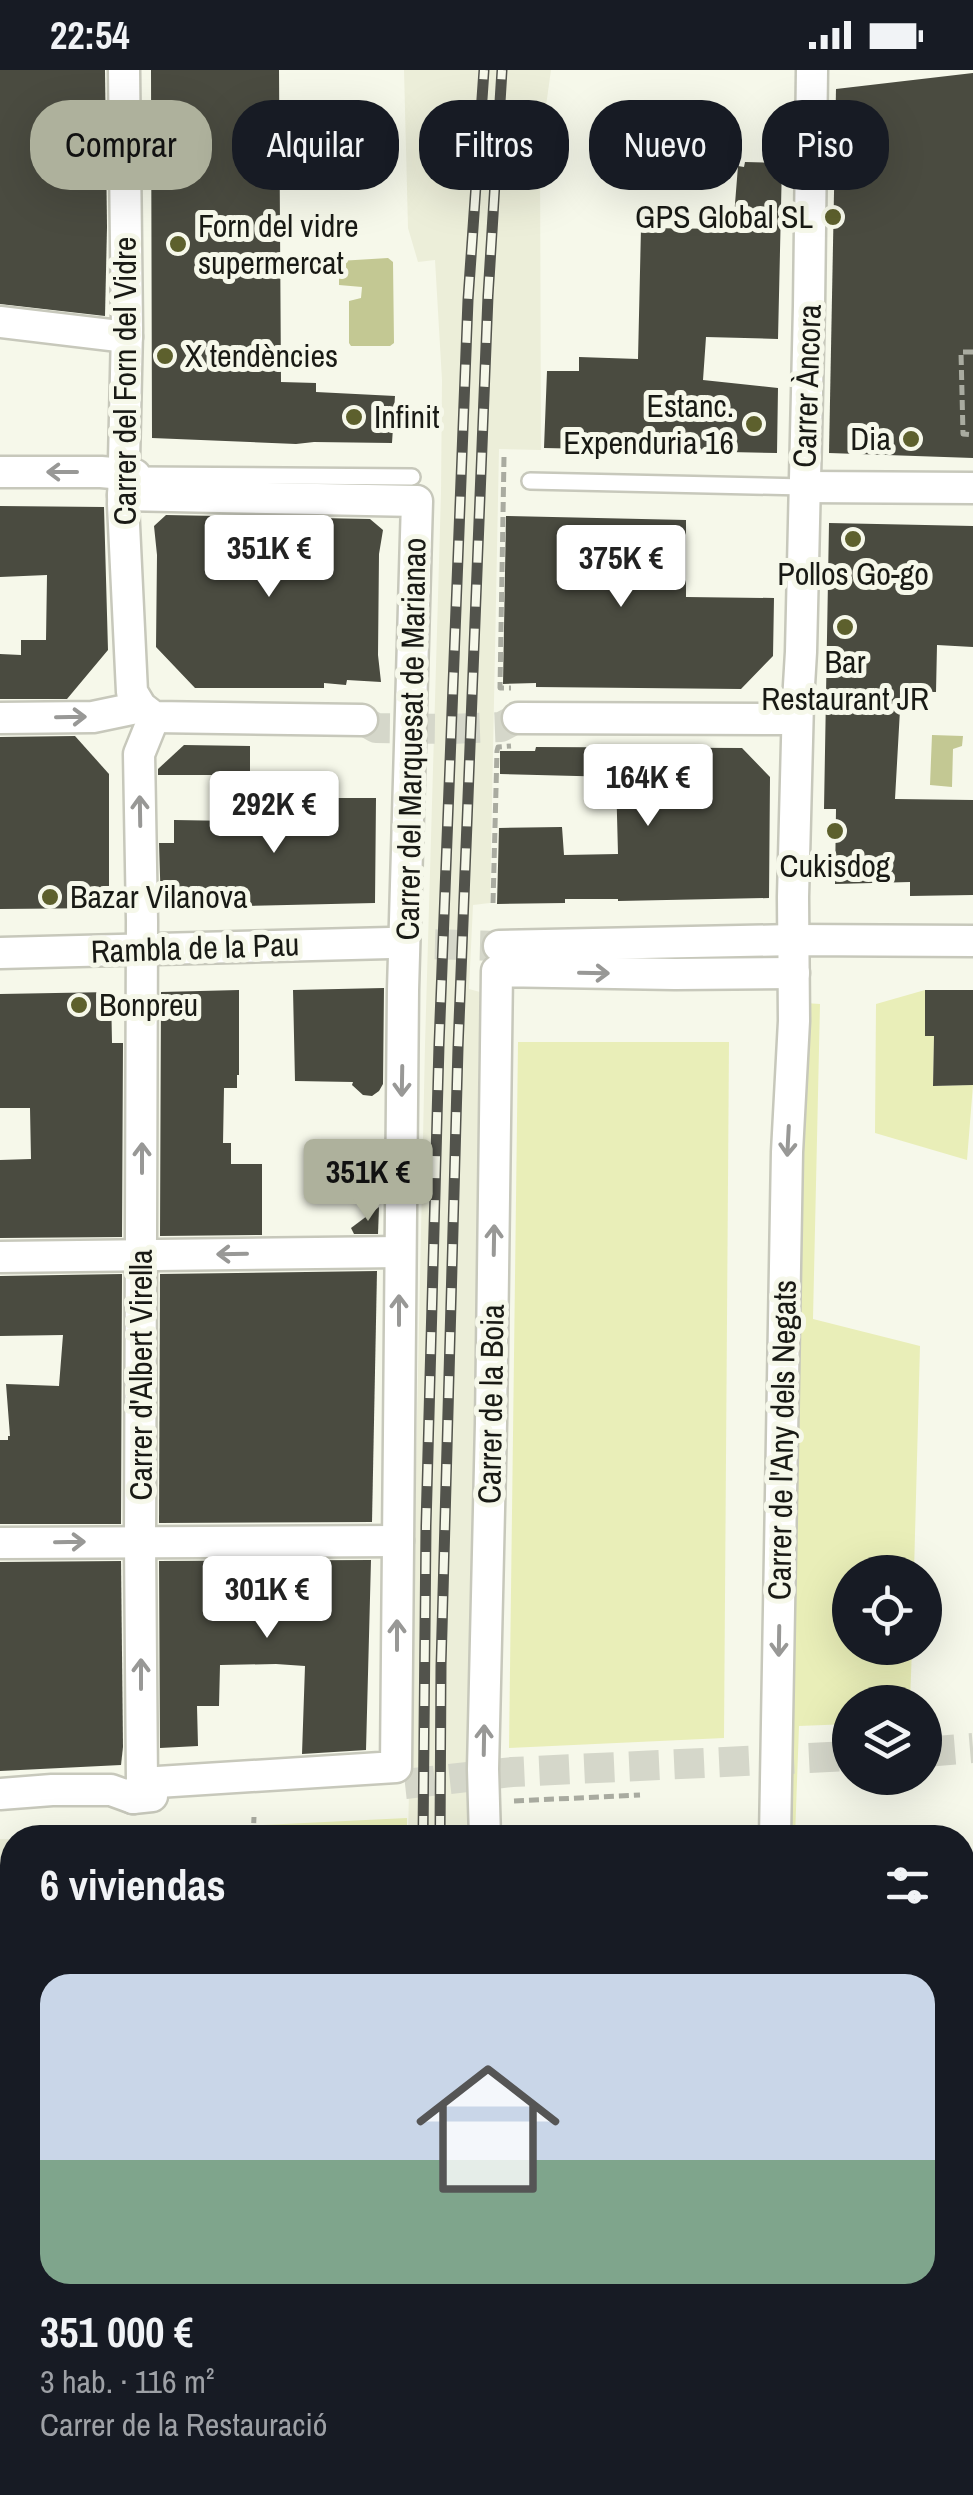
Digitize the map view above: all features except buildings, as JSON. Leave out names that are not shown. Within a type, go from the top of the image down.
[{"type":"street","name":"Carrer del Forn del Vidre","points":[[124,70],[127,482],[142,705],[142,950]]},
{"type":"street","name":"Carrer Àncora","points":[[794,940],[793,718],[804,487],[813,70]]},
{"type":"street","points":[[0,322],[127,336]]},
{"type":"street","points":[[0,472],[101,472],[127,482]]},
{"type":"street","name":"Carrer del Marquesat de Marianao","points":[[127,482],[414,489],[400,1252],[400,1776],[244,1790],[137,1790]]},
{"type":"street","points":[[804,487],[973,488]]},
{"type":"street","points":[[0,718],[93,717],[142,705],[362,720]]},
{"type":"street","points":[[520,732],[793,718]]},
{"type":"street","points":[[498,958],[794,940],[973,941]]},
{"type":"street","points":[[498,958],[675,974],[794,973],[794,940]]},
{"type":"street","name":"Rambla de la Pau","points":[[0,954],[390,943]]},
{"type":"street","name":"Carrer d'Albert Virella","points":[[137,1790],[142,950]]},
{"type":"street","name":"Carrer de la Boia","points":[[485,1825],[498,958]]},
{"type":"street","name":"Carrer de l'Any dels Negats","points":[[776,1825],[787,1152],[794,973]]},
{"type":"street","points":[[0,1257],[400,1252]]},
{"type":"street","points":[[0,1543],[398,1542]]},
{"type":"street","points":[[0,1794],[137,1790]]},
{"type":"lane","points":[[530,481],[804,487]]},
{"type":"path","points":[[973,352],[961,352],[963,434],[973,434]]},
{"type":"path","points":[[504,457],[500,688],[514,688]]},
{"type":"path","points":[[492,903],[498,747],[520,732]]},
{"type":"path","points":[[511,1802],[640,1795]]},
{"type":"path","points":[[254,1817],[254,1825]]},
{"type":"shaded area","points":[[404,70],[551,70],[547,100],[419,100],[419,190],[540,190],[541,450],[499,449],[490,903],[473,905],[469,989],[480,992],[478,1083],[489,1272],[472,1825],[408,1825],[442,380],[435,260],[418,262],[408,228]]},
{"type":"shaded area","points":[[388,258],[393,262],[394,343],[351,346],[349,301],[361,298],[362,287],[339,285],[339,261]]},
{"type":"shaded area","points":[[932,735],[963,736],[962,746],[953,749],[952,787],[930,785]]},
{"type":"shaded area","points":[[925,990],[925,1036],[934,1036],[933,1086],[973,1085],[967,1160],[875,1133],[876,1004]]},
{"type":"shaded area","points":[[805,1003],[820,1004],[813,1319],[920,1346],[914,1555],[832,1555],[832,1665],[911,1665],[911,1685],[832,1685],[832,1725],[799,1726],[795,1825],[791,1825]]},
{"type":"shaded area","points":[[518,1042],[729,1042],[724,1738],[509,1748]]},
{"type":"shaded area","points":[[407,1818],[407,1825],[263,1825]]},
{"type":"tunnel","points":[[362,720],[376,728],[447,729],[501,727],[518,718]]},
{"type":"tunnel","points":[[390,943],[499,946]]},
{"type":"tunnel","points":[[942,1751],[973,1748]]},
{"type":"tunnel","points":[[405,1784],[512,1772],[832,1757]]},
{"type":"railway","points":[[423,1825],[426,1526],[439,1045],[468,300],[484,70]]},
{"type":"railway","points":[[440,1825],[458,1048],[488,296],[502,70]]},
{"type":"place","name":"GPS Global SL","points":[[833,217]]},
{"type":"place","name":"Forn del vidre supermercat","points":[[178,244]]},
{"type":"place","name":"X tendències","points":[[165,356]]},
{"type":"place","name":"Infinit","points":[[354,417]]},
{"type":"place","name":"Estanc. Expenduria 16","points":[[754,424]]},
{"type":"place","name":"Dia","points":[[911,439]]},
{"type":"place","name":"Pollos Go-go","points":[[853,539]]},
{"type":"place","name":"Bar Restaurant JR","points":[[845,627]]},
{"type":"place","name":"Cukisdog","points":[[835,831]]},
{"type":"place","name":"Bazar Vilanova","points":[[50,897]]},
{"type":"place","name":"Bonpreu","points":[[79,1005]]}]
